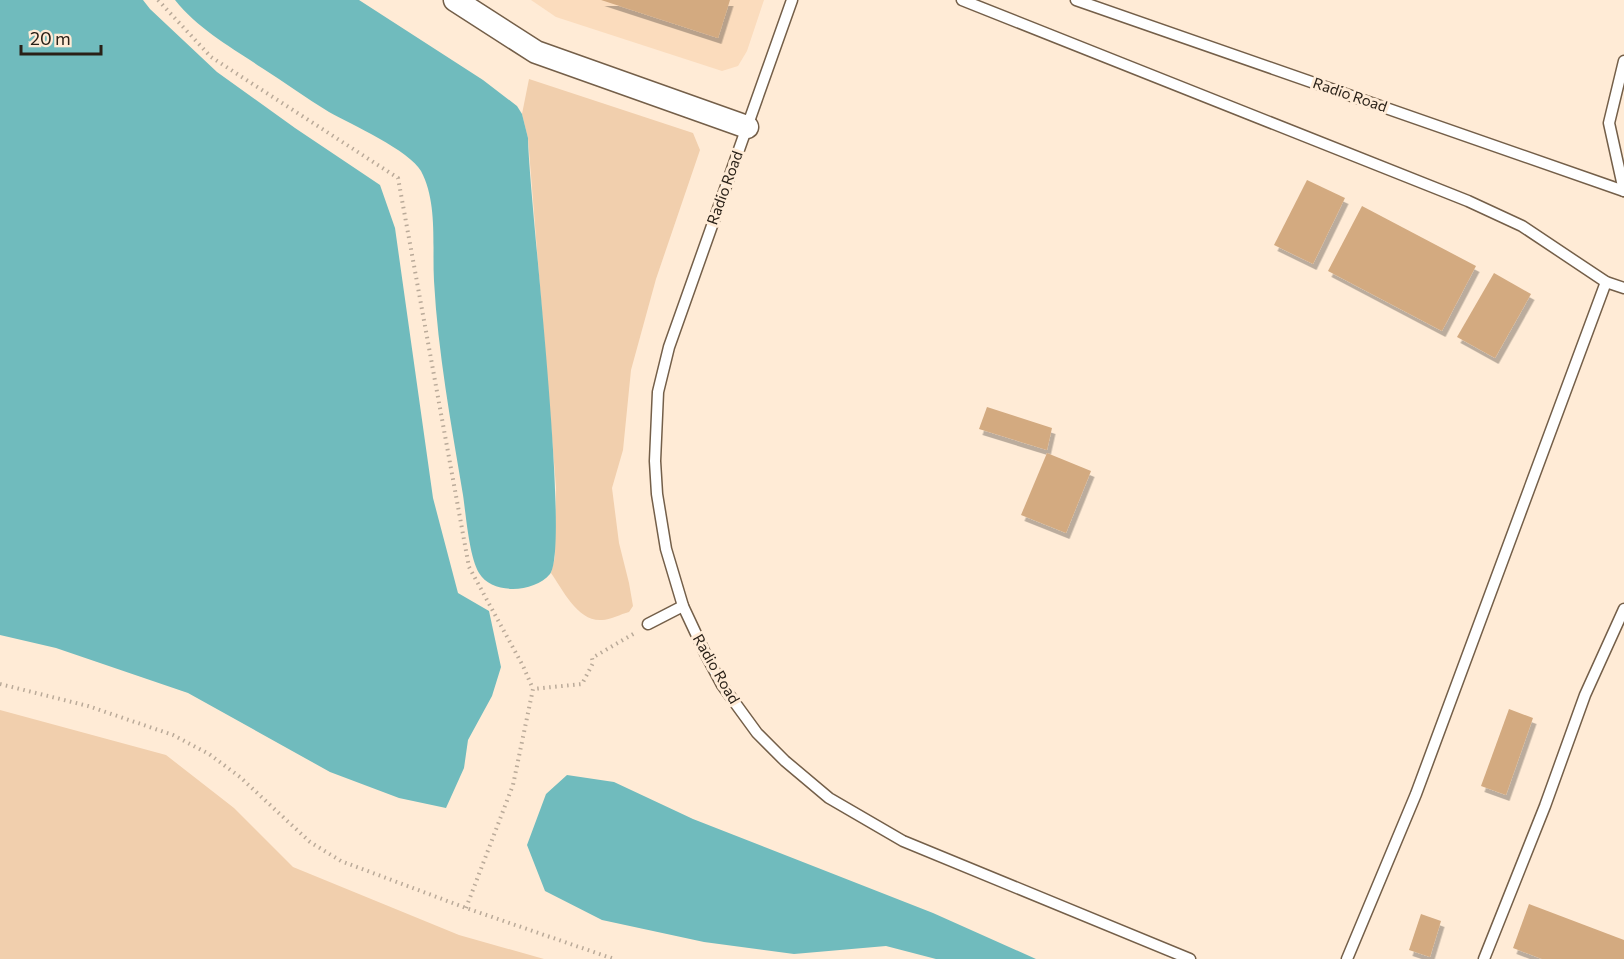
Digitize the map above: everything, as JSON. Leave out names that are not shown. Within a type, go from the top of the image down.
[{"type":"street","points":[[455,0],[536,52],[747,126]]},
{"type":"lane","name":"Radio Road","points":[[792,0],[669,347],[658,392],[655,452],[657,494],[666,549],[683,606],[717,676],[752,725],[785,761],[829,798],[903,841],[1190,959]]},
{"type":"lane","points":[[962,0],[1468,201],[1529,231],[1606,282],[1624,288]]},
{"type":"lane","name":"Radio Road","points":[[1076,0],[1624,191]]},
{"type":"lane","points":[[1624,61],[1609,123],[1624,191]]},
{"type":"lane","points":[[1347,959],[1416,794],[1606,282]]},
{"type":"lane","points":[[648,624],[683,606]]},
{"type":"lane","points":[[1484,959],[1545,806],[1585,695],[1624,609]]},
{"type":"path","points":[[158,0],[211,57],[398,178],[469,567],[523,666],[533,689],[513,785],[466,908]]},
{"type":"path","points":[[533,689],[582,684],[593,663],[592,658],[648,624]]},
{"type":"path","points":[[0,684],[88,706],[173,735],[209,754],[240,777],[310,842],[341,861],[466,908],[614,959]]},
{"type":"shaded area","points":[[531,0],[764,0],[747,51],[738,66],[722,71],[556,17]]},
{"type":"shaded area","points":[[529,79],[693,133],[700,150],[656,279],[631,370],[623,450],[612,488],[619,543],[633,606],[629,612],[605,620],[593,619],[578,610],[551,573],[555,557],[556,487],[528,138],[522,114]]},
{"type":"shaded area","points":[[0,710],[166,755],[234,808],[293,867],[459,935],[544,959],[0,959]]},
{"type":"water","points":[[0,0],[143,0],[217,72],[380,185],[395,228],[433,498],[458,593],[489,611],[501,667],[492,696],[468,740],[464,768],[446,808],[399,798],[330,772],[188,693],[56,648],[0,635]]},
{"type":"water","points":[[175,0],[359,0],[483,80],[517,106],[522,114],[528,138],[553,441],[556,503],[555,550],[550,574],[543,580],[524,588],[513,589],[493,585],[479,573],[473,556],[439,335],[434,281],[432,211],[421,171],[415,163],[393,147],[329,112],[216,37],[194,20]]},
{"type":"water","points":[[567,775],[614,782],[693,819],[933,913],[1036,959],[936,959],[886,946],[794,954],[704,942],[602,920],[545,891],[527,845],[546,794]]},
{"type":"building","points":[[601,0],[730,0],[718,38]]},
{"type":"building","points":[[1307,180],[1345,198],[1313,264],[1274,245]]},
{"type":"building","points":[[1362,206],[1476,266],[1442,331],[1328,271]]},
{"type":"building","points":[[1494,273],[1531,294],[1495,358],[1457,337]]},
{"type":"building","points":[[987,407],[1052,428],[1047,450],[979,429]]},
{"type":"building","points":[[1047,453],[1091,471],[1066,533],[1021,515]]},
{"type":"building","points":[[1509,709],[1533,718],[1506,795],[1481,786]]},
{"type":"building","points":[[1529,904],[1624,940],[1624,959],[1542,959],[1513,948]]},
{"type":"building","points":[[1421,914],[1441,921],[1430,957],[1409,950]]}]
